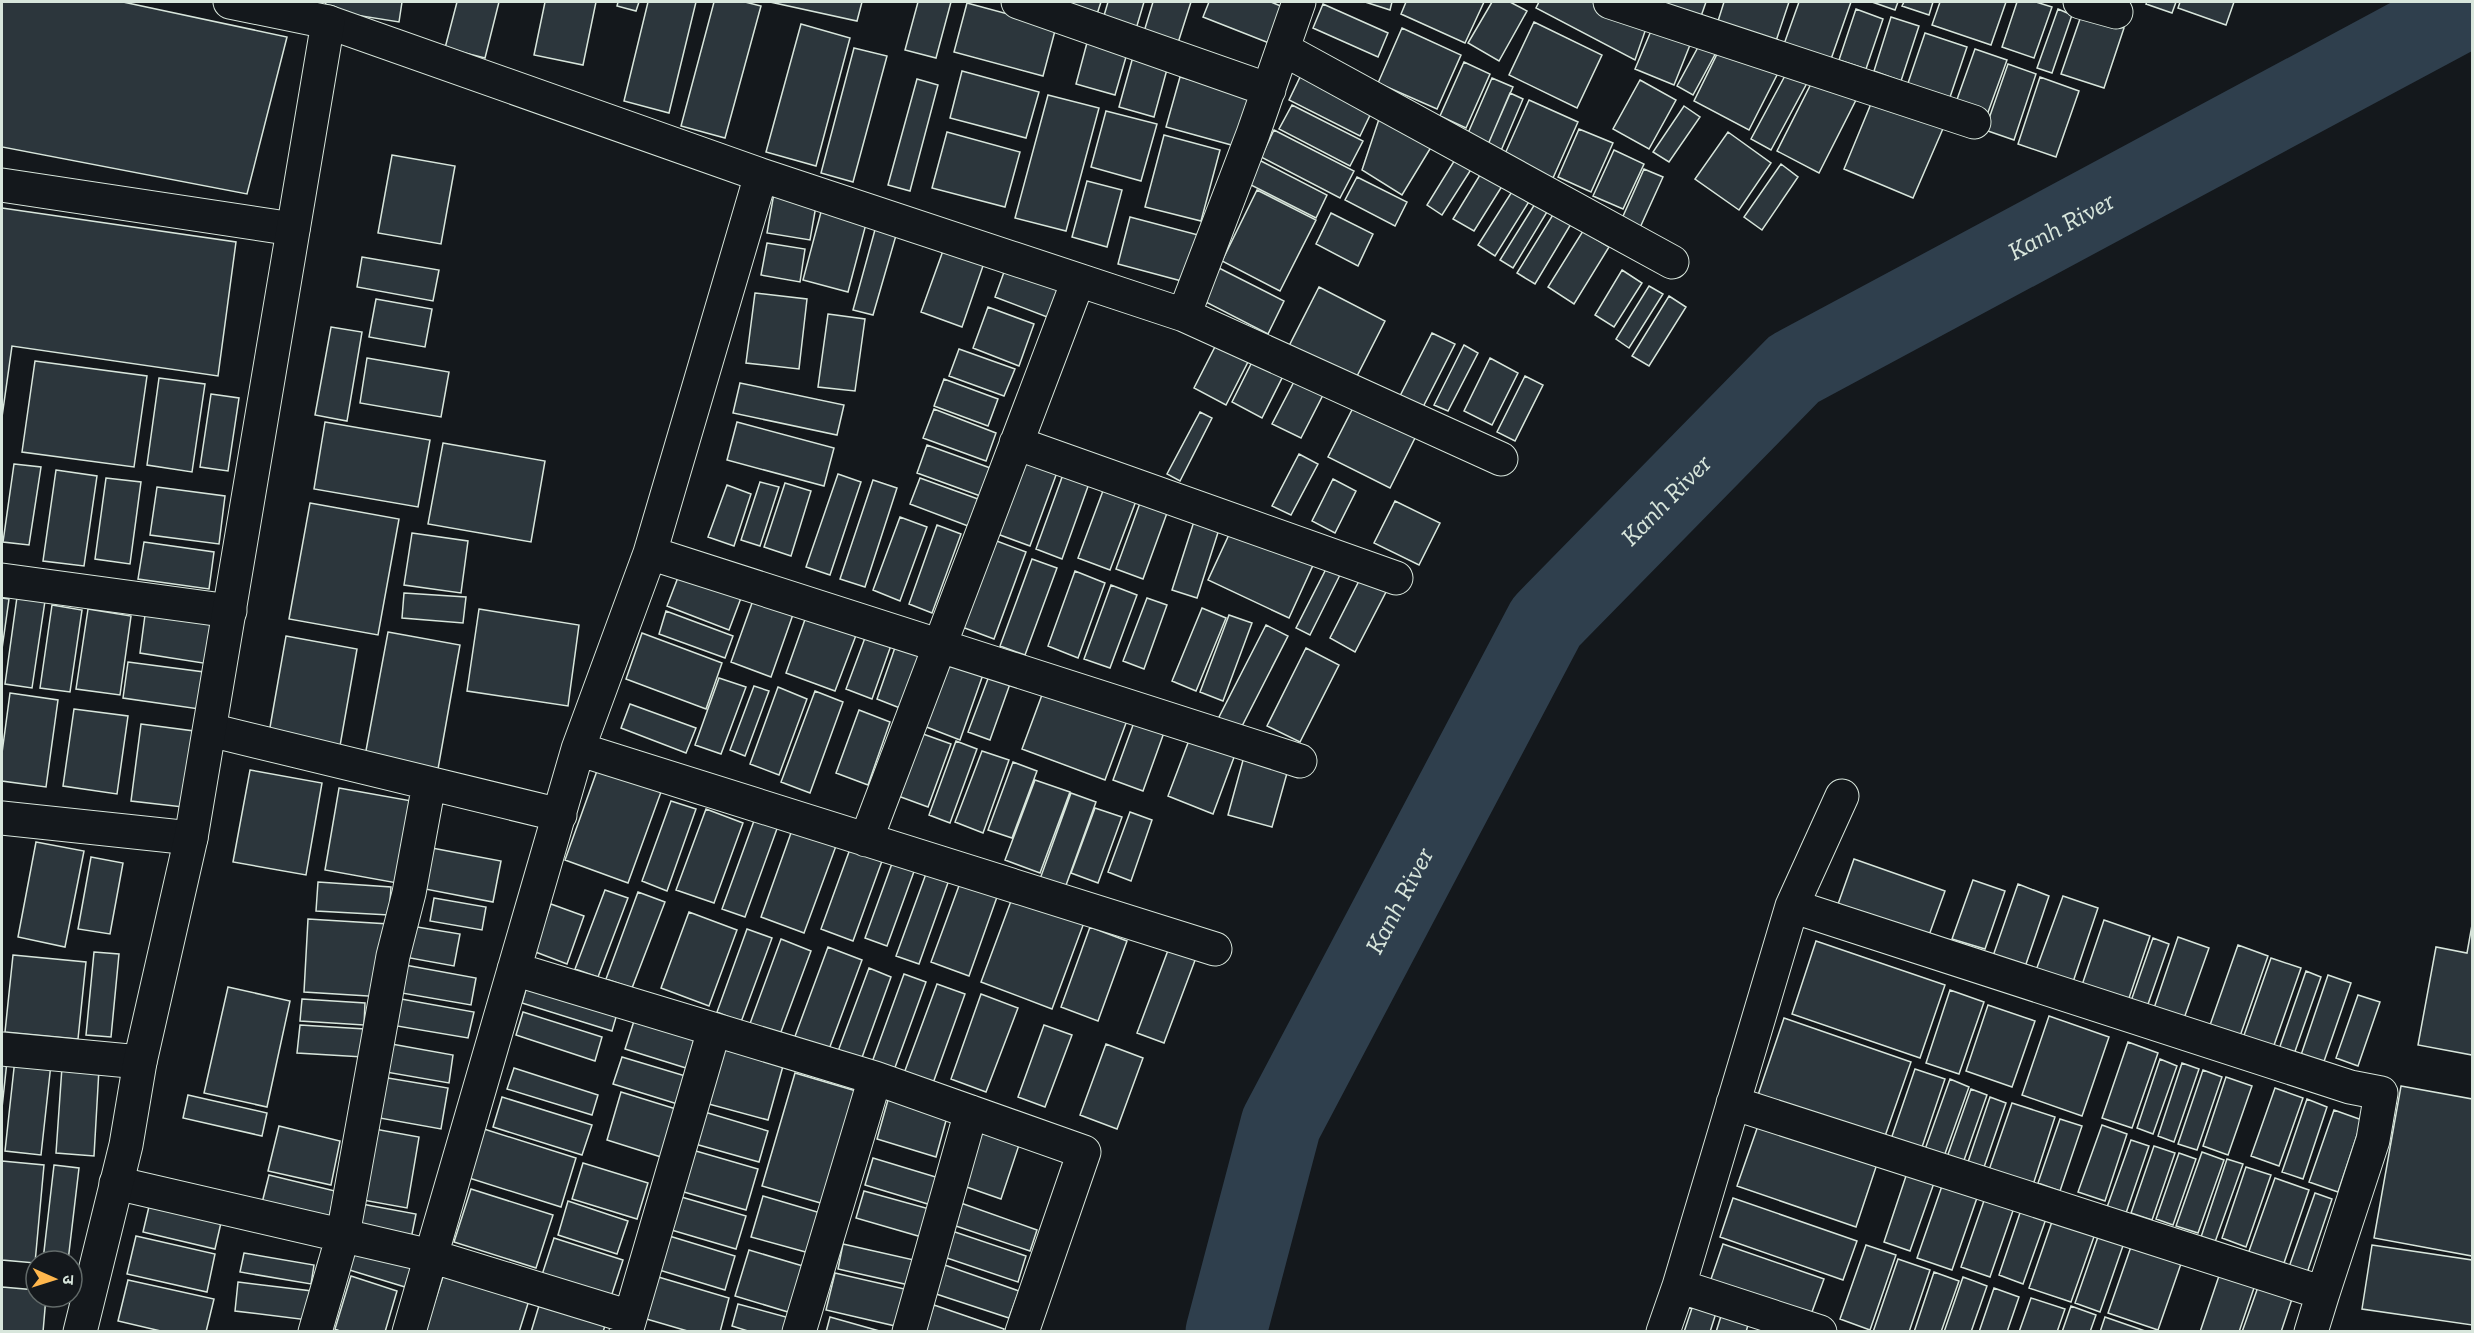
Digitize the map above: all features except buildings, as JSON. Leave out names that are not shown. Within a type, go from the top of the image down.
[{"type":"street","points":[[230,2],[328,22],[761,175],[1184,315],[1501,459]]},
{"type":"street","points":[[1018,2],[1269,90]]},
{"type":"street","points":[[1184,315],[1269,90],[1299,2]]},
{"type":"street","points":[[1610,2],[1974,122]]},
{"type":"street","points":[[2080,2],[2116,12]]},
{"type":"street","points":[[80,1332],[126,1145],[140,1062],[191,838],[328,22]]},
{"type":"street","points":[[1283,49],[1672,262]]},
{"type":"street","points":[[409,1332],[578,749],[650,553],[761,175]]},
{"type":"street","points":[[2,185],[293,230]]},
{"type":"street","points":[[866,840],[938,645],[1078,281]]},
{"type":"street","points":[[1016,443],[1396,578]]},
{"type":"street","points":[[650,553],[1300,761]]},
{"type":"street","points":[[2,580],[230,611]]},
{"type":"street","points":[[210,730],[560,815]]},
{"type":"street","points":[[578,749],[1215,949]]},
{"type":"street","points":[[315,1332],[343,1235],[393,956],[409,893],[429,784]]},
{"type":"street","points":[[1663,1332],[1679,1286],[1792,906],[1842,796]]},
{"type":"street","points":[[2,818],[191,838]]},
{"type":"street","points":[[1792,906],[2350,1087],[2381,1093],[2373,1140],[2312,1332]]},
{"type":"street","points":[[514,969],[875,1078],[1084,1152],[1022,1332]]},
{"type":"street","points":[[116,1183],[431,1256],[628,1324],[714,1030]]},
{"type":"street","points":[[2,1049],[140,1062]]},
{"type":"street","points":[[799,1332],[875,1078]]},
{"type":"street","points":[[1733,1102],[2323,1293]]},
{"type":"street","points":[[909,1332],[971,1112]]},
{"type":"street","points":[[1679,1286],[1820,1332]]},
{"type":"waterway","name":"Kanh River","points":[[1226,1332],[1281,1124],[1546,622],[1794,369],[2472,5]]}]
